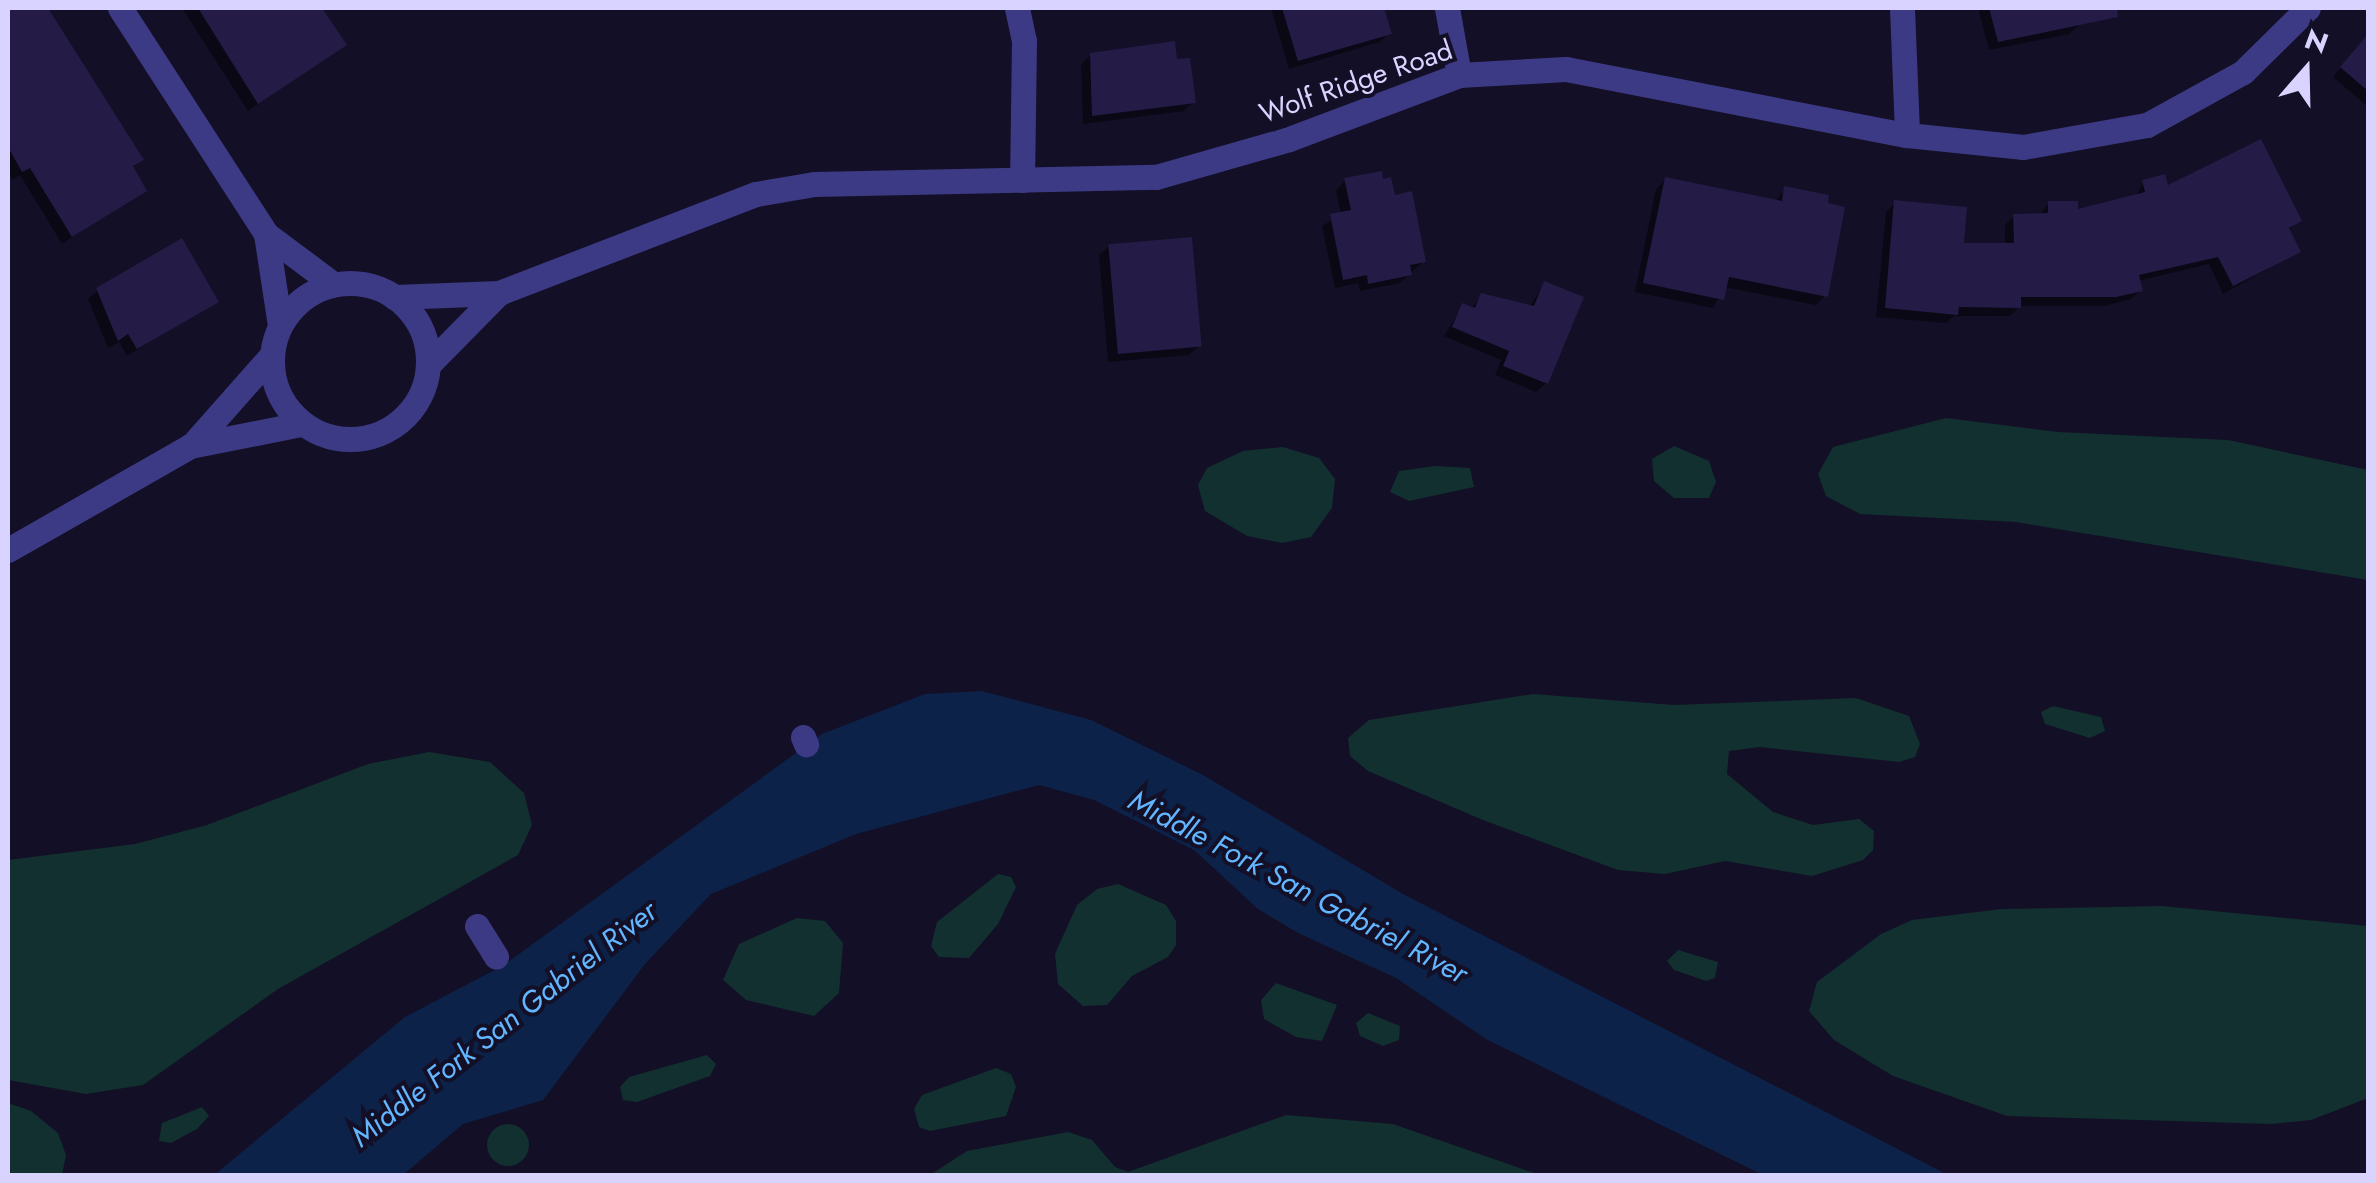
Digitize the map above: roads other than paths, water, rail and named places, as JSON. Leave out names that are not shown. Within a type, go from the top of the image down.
[{"type":"street","points":[[120,8],[266,234],[333,284]]},
{"type":"street","points":[[1017,8],[1024,42],[1022,180]]},
{"type":"street","points":[[1447,8],[1459,74]]},
{"type":"street","points":[[1902,8],[1907,135]]},
{"type":"street","name":"Wolf Ridge Road","points":[[428,365],[499,293],[756,194],[814,184],[1156,178],[1290,138],[1459,74],[1566,69],[1907,135],[2023,147],[2147,125],[2244,72],[2308,8]]},
{"type":"street","points":[[266,234],[280,325]]},
{"type":"street","points":[[8,550],[190,446],[270,356],[280,325],[309,294],[333,284],[360,283],[394,297],[499,293]]},
{"type":"street","points":[[270,356],[284,405],[302,424],[324,436],[374,436],[416,405],[428,365],[422,328],[394,297]]},
{"type":"street","points":[[190,446],[302,424]]},
{"type":"street","points":[[477,926],[496,956]]},
{"type":"water","name":"Middle Fork San Gabriel River","points":[[982,691],[1091,720],[1203,775],[1403,894],[1948,1175],[1763,1175],[1486,1039],[1396,978],[1298,933],[1258,909],[1194,850],[1094,800],[1039,785],[856,834],[711,894],[645,964],[543,1100],[463,1124],[403,1175],[213,1176],[405,1017],[504,965],[822,734],[925,694]]}]
